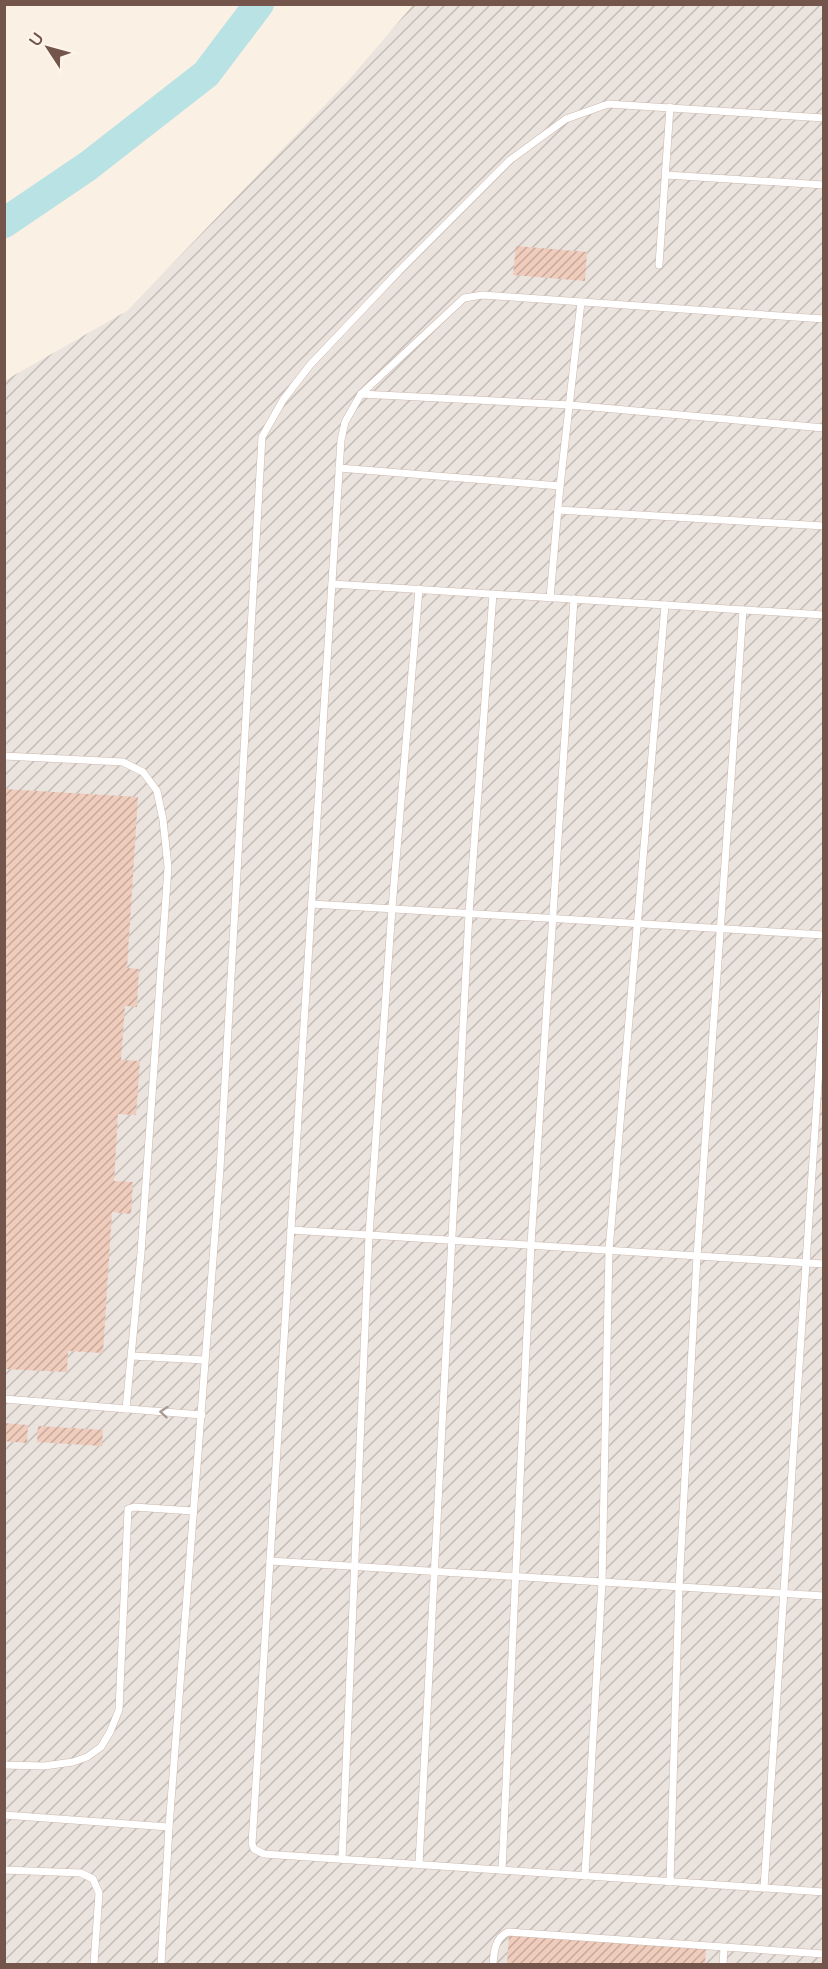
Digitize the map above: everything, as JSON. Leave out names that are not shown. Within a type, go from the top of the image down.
[{"type":"lane","points":[[161,1965],[169,1827],[220,1169],[262,437],[284,400],[310,365],[399,271],[510,160],[566,119],[608,104],[824,118]]},
{"type":"lane","points":[[660,265],[670,107]]},
{"type":"lane","points":[[666,175],[824,185]]},
{"type":"lane","points":[[824,319],[483,295],[464,298],[362,394],[345,422],[339,468],[252,1844],[254,1849],[264,1854],[824,1892]]},
{"type":"lane","points":[[550,598],[581,302]]},
{"type":"lane","points":[[362,394],[570,405],[824,428]]},
{"type":"lane","points":[[339,468],[560,486]]},
{"type":"lane","points":[[558,510],[824,526]]},
{"type":"lane","points":[[332,584],[824,615]]},
{"type":"lane","points":[[342,1859],[357,1567],[369,1235],[392,908],[419,589]]},
{"type":"lane","points":[[419,1864],[450,1239],[469,913],[493,594]]},
{"type":"lane","points":[[502,1870],[531,1244],[574,599]]},
{"type":"lane","points":[[585,1876],[602,1582],[609,1250],[664,605]]},
{"type":"lane","points":[[670,1882],[679,1587],[697,1256],[718,929],[743,610]]},
{"type":"lane","points":[[4,756],[123,762],[143,772],[157,791],[163,820],[168,867],[132,1356],[126,1409]]},
{"type":"lane","points":[[312,904],[824,935]]},
{"type":"lane","points":[[764,1888],[824,995]]},
{"type":"lane","points":[[291,1230],[824,1264]]},
{"type":"lane","points":[[132,1356],[204,1360]]},
{"type":"lane","points":[[4,1399],[202,1415]]},
{"type":"lane","points":[[4,1765],[44,1766],[73,1762],[87,1757],[101,1747],[119,1710],[128,1509],[134,1507],[193,1511]]},
{"type":"lane","points":[[270,1561],[824,1596]]},
{"type":"lane","points":[[4,1815],[169,1827]]},
{"type":"lane","points":[[4,1870],[81,1873],[93,1879],[99,1893],[94,1965]]},
{"type":"lane","points":[[493,1965],[494,1948],[499,1939],[508,1932],[824,1954]]},
{"type":"lane","points":[[723,1965],[724,1948]]},
{"type":"shaded area","points":[[413,5],[823,5],[823,1964],[5,1964],[4,381],[127,311],[348,81]]},
{"type":"building","points":[[516,246],[587,252],[585,281],[513,275]]},
{"type":"building","points":[[4,789],[138,797],[127,968],[139,969],[137,1007],[125,1006],[121,1060],[140,1061],[136,1115],[118,1114],[114,1181],[133,1182],[131,1214],[112,1212],[103,1353],[68,1351],[67,1372],[4,1369]]},
{"type":"building","points":[[4,1423],[28,1425],[27,1443],[4,1441]]},
{"type":"building","points":[[38,1426],[103,1430],[102,1446],[37,1442]]},
{"type":"building","points":[[509,1935],[706,1948],[705,1964],[507,1964]]},
{"type":"waterway","points":[[4,223],[88,166],[206,74],[259,4]]}]
